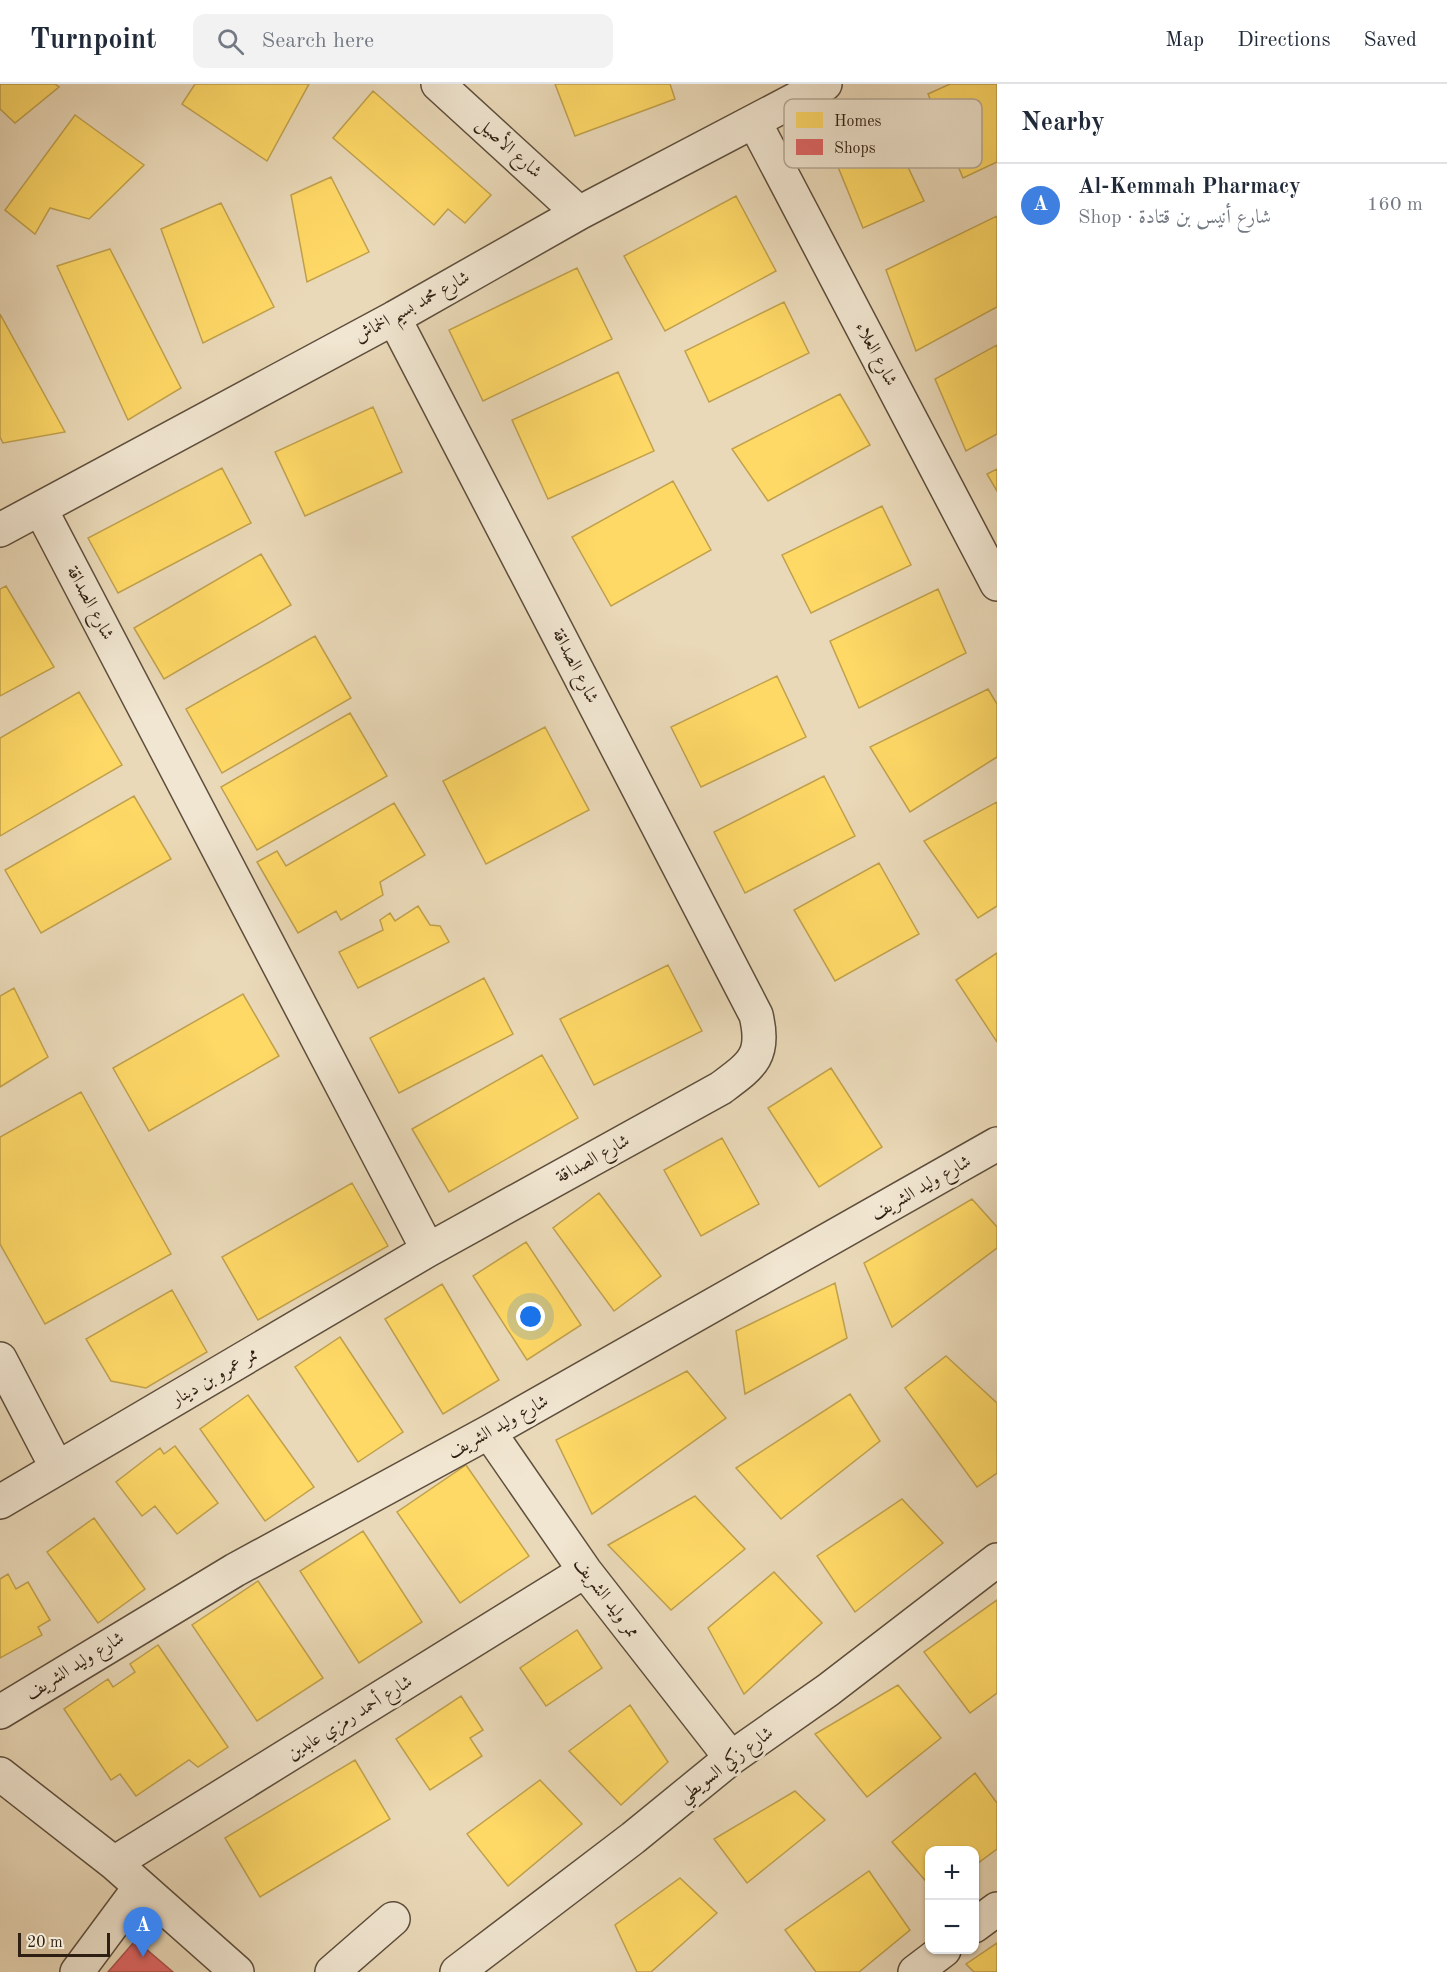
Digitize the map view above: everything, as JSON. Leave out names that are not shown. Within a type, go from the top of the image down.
[{"type":"street","name":"شارع الأصيل","points":[[438,84],[579,213]]},
{"type":"street","name":"شارع محمد بسيم الخماش","points":[[798,99],[825,84]]},
{"type":"street","name":"شارع محمد بسيم الخماش","points":[[0,530],[41,510],[394,318],[579,213],[784,107]]},
{"type":"street","name":"شارع العلاء","points":[[755,123],[997,584]]},
{"type":"street","name":"شارع الصداقة","points":[[41,510],[428,1250],[721,1088],[749,1067],[760,1048],[760,1029],[756,1015],[394,318]]},
{"type":"street","name":"شارع وليد الشريف","points":[[0,1712],[235,1570],[489,1432],[997,1144]]},
{"type":"street","name":"ممر عمرو بن دينار","points":[[0,1502],[291,1333],[428,1250]]},
{"type":"street","points":[[0,1359],[57,1468]]},
{"type":"street","name":"ممر وليد الشريف","points":[[489,1432],[585,1571],[731,1758]]},
{"type":"street","name":"شارع زكي السويطي","points":[[457,1972],[633,1838],[731,1758],[828,1690],[997,1560]]},
{"type":"street","name":"شارع أحمد رمزي عابدين","points":[[114,1863],[585,1571]]},
{"type":"street","points":[[0,1774],[114,1863],[237,1972]]},
{"type":"street","points":[[77,1972],[140,1887]]},
{"type":"street","points":[[979,1923],[997,1909]]},
{"type":"street","points":[[332,1972],[393,1919]]},
{"type":"street","points":[[915,1972],[939,1954]]},
{"type":"building: Homes","points":[[0,84],[55,84],[59,87],[15,123],[0,109]]},
{"type":"building: Homes","points":[[195,84],[309,84],[267,161],[182,104]]},
{"type":"building: Homes","points":[[555,84],[670,84],[675,99],[575,136]]},
{"type":"building: Homes","points":[[950,84],[997,84],[997,162],[963,178],[959,168],[982,168],[982,99],[930,99],[928,94]]},
{"type":"building: Homes","points":[[373,91],[491,195],[465,223],[448,209],[434,225],[333,138]]},
{"type":"building: Homes","points":[[75,115],[144,165],[89,219],[50,208],[35,234],[5,210]]},
{"type":"building: Homes","points":[[838,168],[908,168],[924,201],[863,228]]},
{"type":"building: Homes","points":[[331,177],[369,252],[307,282],[291,195]]},
{"type":"building: Homes","points":[[736,196],[776,271],[665,331],[624,256]]},
{"type":"building: Homes","points":[[221,203],[274,307],[203,343],[161,229]]},
{"type":"building: Homes","points":[[997,216],[997,307],[916,351],[886,270]]},
{"type":"building: Homes","points":[[110,249],[181,388],[128,420],[57,266]]},
{"type":"building: Homes","points":[[577,268],[612,339],[483,401],[449,330]]},
{"type":"building: Homes","points":[[784,302],[809,353],[709,402],[685,351]]},
{"type":"building: Homes","points":[[0,314],[65,432],[3,443],[0,437]]},
{"type":"building: Homes","points":[[997,345],[997,434],[966,451],[935,379]]},
{"type":"building: Homes","points":[[618,372],[654,451],[548,499],[512,420]]},
{"type":"building: Homes","points":[[840,394],[870,445],[768,501],[732,449]]},
{"type":"building: Homes","points":[[373,407],[402,472],[305,516],[275,452]]},
{"type":"building: Homes","points":[[222,468],[251,523],[118,593],[88,538]]},
{"type":"building: Homes","points":[[997,469],[997,491],[987,474]]},
{"type":"building: Homes","points":[[673,481],[711,550],[611,606],[572,537]]},
{"type":"building: Homes","points":[[882,506],[911,565],[811,613],[782,555]]},
{"type":"building: Homes","points":[[261,554],[291,605],[164,679],[134,628]]},
{"type":"building: Homes","points":[[6,586],[54,667],[0,696],[0,589]]},
{"type":"building: Homes","points":[[938,589],[966,653],[859,708],[830,641]]},
{"type":"building: Homes","points":[[315,636],[351,698],[222,773],[186,709]]},
{"type":"building: Homes","points":[[777,676],[806,737],[701,787],[671,727]]},
{"type":"building: Homes","points":[[988,689],[997,704],[997,757],[910,812],[870,747]]},
{"type":"building: Homes","points":[[79,692],[122,765],[0,836],[0,738]]},
{"type":"building: Homes","points":[[350,713],[387,776],[257,850],[221,787]]},
{"type":"building: Homes","points":[[545,727],[589,810],[486,864],[443,781]]},
{"type":"building: Homes","points":[[824,776],[855,836],[745,893],[714,832]]},
{"type":"building: Homes","points":[[134,796],[171,859],[41,933],[5,870]]},
{"type":"building: Homes","points":[[997,802],[997,906],[978,918],[924,841]]},
{"type":"building: Homes","points":[[394,803],[425,855],[380,882],[383,895],[341,920],[336,911],[298,933],[257,862],[277,851],[286,866]]},
{"type":"building: Homes","points":[[879,863],[919,934],[835,981],[794,910]]},
{"type":"building: Homes","points":[[418,906],[430,925],[440,926],[449,942],[358,988],[339,952],[383,930],[380,920],[390,913],[395,921]]},
{"type":"building: Homes","points":[[997,953],[997,1042],[956,980]]},
{"type":"building: Homes","points":[[668,965],[702,1031],[594,1085],[560,1019]]},
{"type":"building: Homes","points":[[484,978],[513,1034],[399,1093],[370,1038]]},
{"type":"building: Homes","points":[[14,988],[48,1057],[0,1087],[0,996]]},
{"type":"building: Homes","points":[[243,994],[279,1056],[149,1131],[113,1068]]},
{"type":"building: Homes","points":[[542,1055],[578,1118],[449,1192],[412,1129]]},
{"type":"building: Homes","points":[[831,1068],[882,1147],[819,1187],[768,1108]]},
{"type":"building: Homes","points":[[81,1092],[171,1254],[45,1324],[0,1244],[0,1137]]},
{"type":"building: Homes","points":[[722,1138],[759,1204],[701,1236],[664,1170]]},
{"type":"building: Homes","points":[[352,1183],[388,1246],[258,1320],[222,1257]]},
{"type":"building: Homes","points":[[599,1193],[661,1276],[614,1311],[553,1228]]},
{"type":"building: Homes","points":[[972,1199],[997,1227],[997,1248],[892,1327],[864,1263]]},
{"type":"building: Homes","points":[[526,1242],[581,1325],[527,1360],[473,1276]]},
{"type":"building: Homes","points":[[835,1283],[847,1338],[745,1394],[736,1331]]},
{"type":"building: Homes","points":[[442,1284],[499,1380],[443,1414],[385,1319]]},
{"type":"building: Homes","points":[[172,1290],[207,1352],[146,1388],[111,1381],[86,1339]]},
{"type":"building: Homes","points":[[340,1337],[403,1432],[358,1462],[295,1367]]},
{"type":"building: Homes","points":[[946,1356],[997,1403],[997,1473],[977,1487],[905,1388]]},
{"type":"building: Homes","points":[[687,1371],[726,1418],[592,1514],[556,1440]]},
{"type":"building: Homes","points":[[850,1394],[880,1441],[781,1519],[736,1468]]},
{"type":"building: Homes","points":[[248,1395],[314,1487],[265,1521],[200,1429]]},
{"type":"building: Homes","points":[[175,1446],[218,1503],[177,1534],[155,1506],[142,1516],[116,1482],[160,1448],[164,1454]]},
{"type":"building: Homes","points":[[466,1465],[529,1556],[460,1603],[397,1512]]},
{"type":"building: Homes","points":[[695,1496],[745,1549],[671,1610],[608,1545]]},
{"type":"building: Homes","points":[[902,1499],[943,1543],[855,1612],[817,1556]]},
{"type":"building: Homes","points":[[94,1518],[145,1589],[98,1623],[47,1552]]},
{"type":"building: Homes","points":[[363,1531],[422,1622],[359,1663],[300,1571]]},
{"type":"building: Homes","points":[[774,1572],[822,1623],[744,1694],[708,1628]]},
{"type":"building: Homes","points":[[8,1574],[16,1589],[28,1582],[50,1620],[38,1627],[42,1635],[0,1658],[0,1579]]},
{"type":"building: Homes","points":[[258,1581],[323,1678],[257,1721],[192,1625]]},
{"type":"building: Homes","points":[[997,1600],[997,1693],[970,1713],[924,1652]]},
{"type":"building: Homes","points":[[577,1630],[602,1668],[546,1706],[520,1668]]},
{"type":"building: Homes","points":[[158,1645],[228,1747],[198,1767],[189,1760],[136,1796],[120,1774],[111,1780],[64,1709],[108,1679],[113,1687],[135,1672],[130,1664]]},
{"type":"building: Homes","points":[[898,1685],[941,1738],[867,1797],[815,1734]]},
{"type":"building: Homes","points":[[461,1696],[483,1730],[470,1738],[482,1756],[430,1790],[396,1739]]},
{"type":"building: Homes","points":[[630,1705],[668,1762],[621,1805],[569,1751]]},
{"type":"building: Homes","points":[[355,1760],[390,1819],[260,1897],[225,1838]]},
{"type":"building: Homes","points":[[975,1773],[997,1803],[997,1849],[979,1862],[979,1846],[925,1846],[925,1880],[892,1842]]},
{"type":"building: Homes","points":[[540,1780],[582,1824],[508,1886],[467,1834]]},
{"type":"building: Homes","points":[[795,1791],[825,1820],[747,1883],[714,1839]]},
{"type":"building: Homes","points":[[869,1871],[910,1930],[859,1972],[816,1972],[785,1930]]},
{"type":"building: Homes","points":[[680,1878],[717,1913],[651,1972],[637,1972],[615,1925]]},
{"type":"building: Homes","points":[[997,1943],[997,1972],[974,1972],[966,1964]]},
{"type":"building: Shops","points":[[134,1942],[139,1943],[173,1972],[108,1972]]},
{"type":"place","name":"Al-Kemmah Pharmacy","points":[[143,1957]]}]
